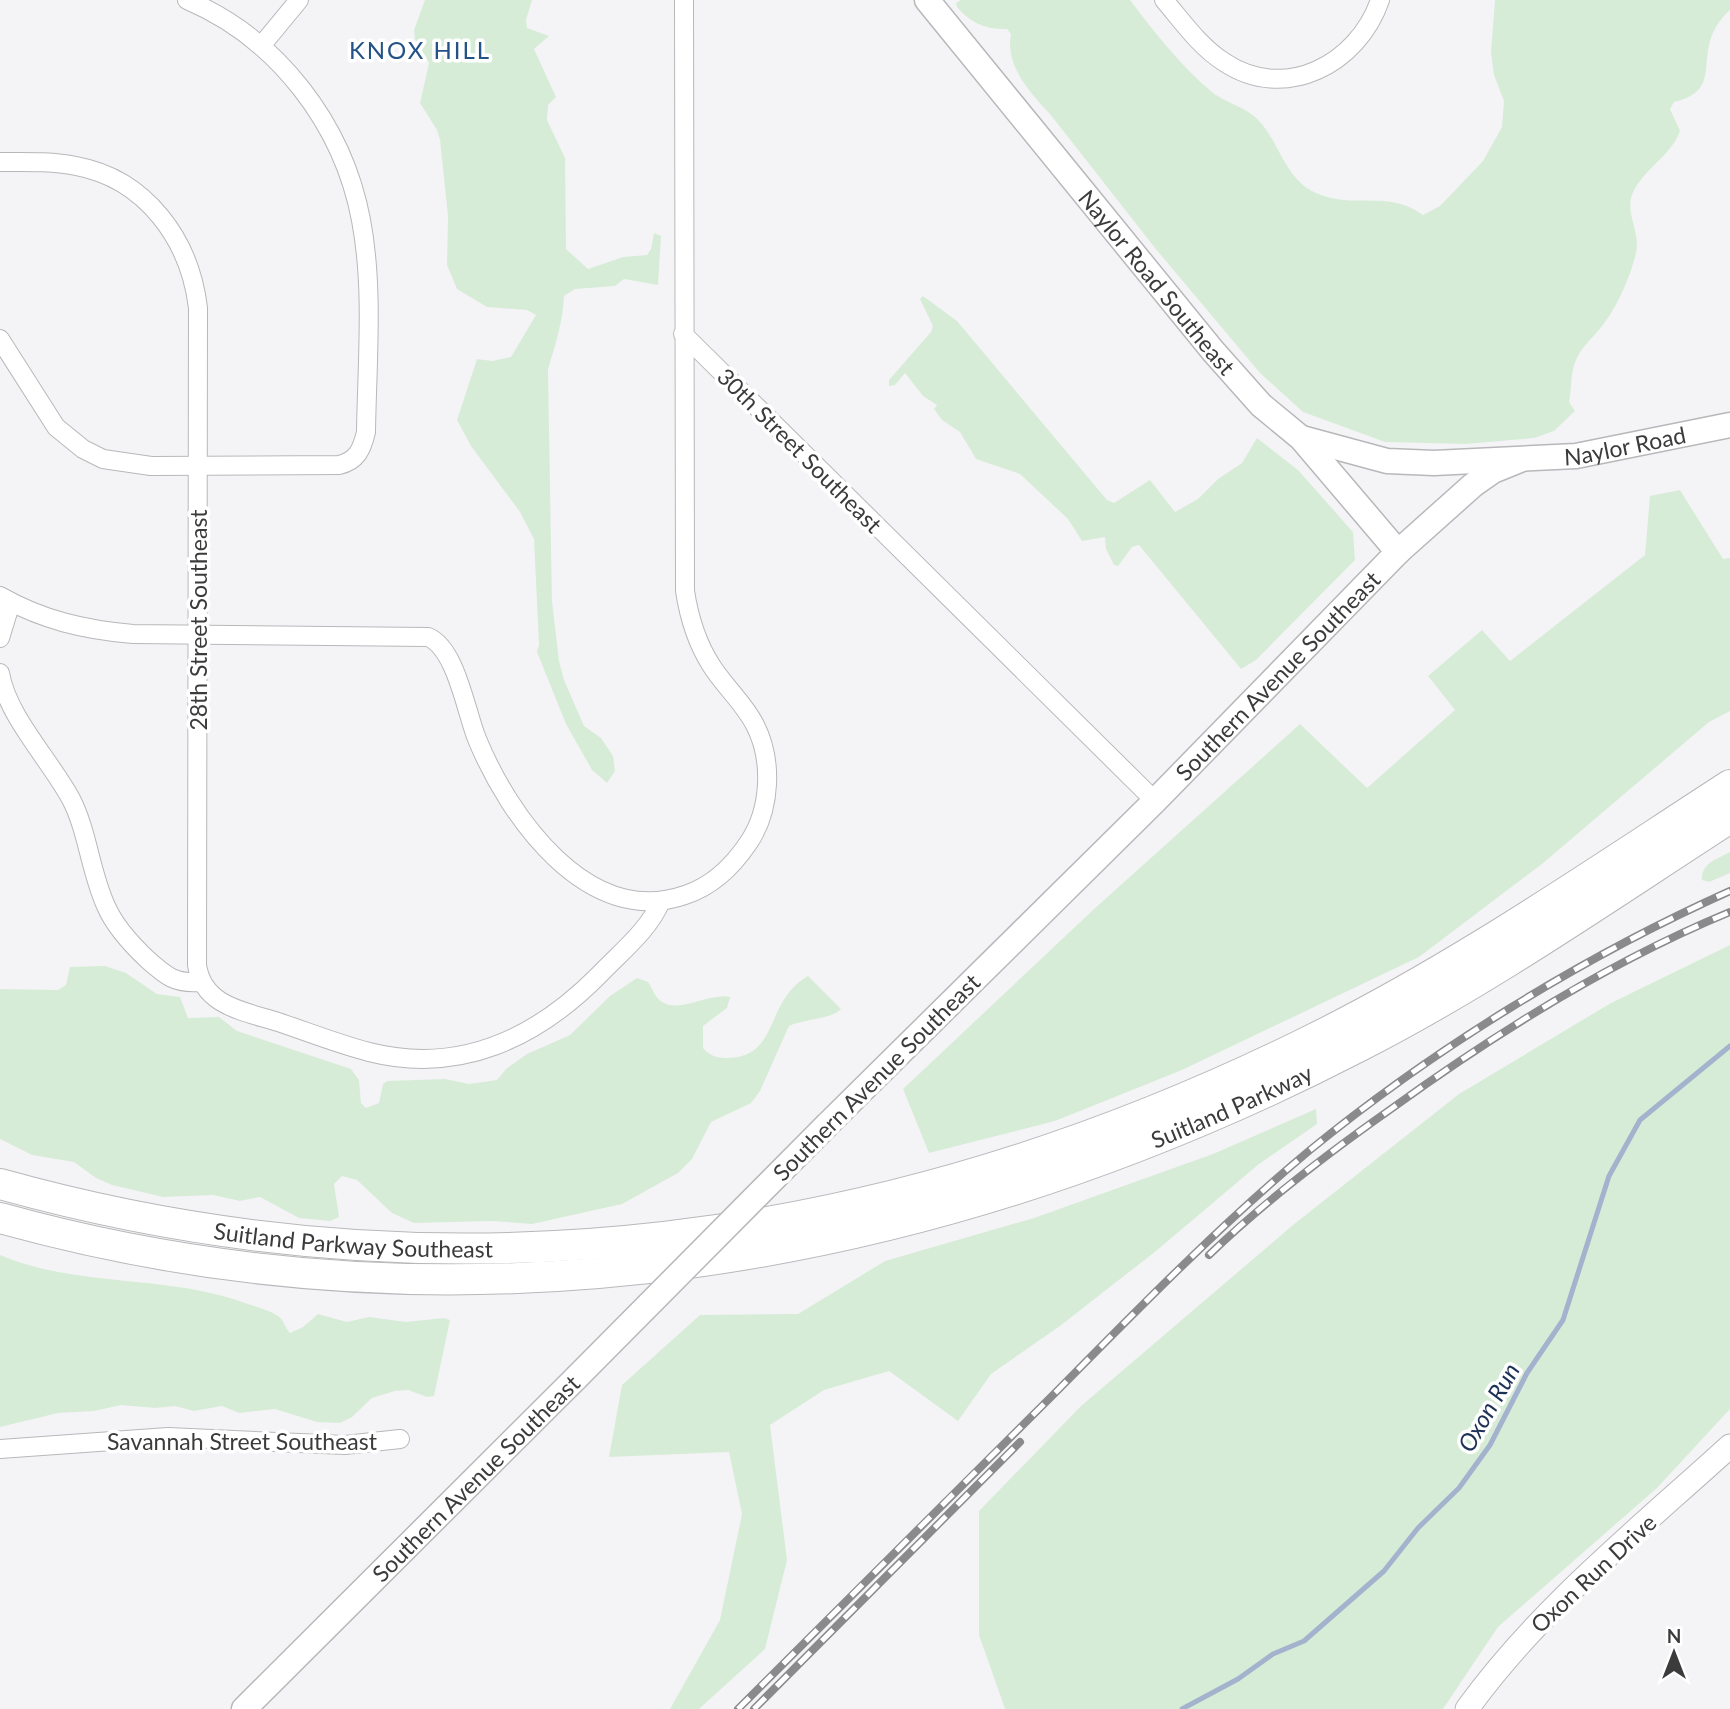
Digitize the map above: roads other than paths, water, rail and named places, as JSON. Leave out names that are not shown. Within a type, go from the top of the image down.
[{"type":"highway","name":"Suitland Parkway","points":[[712,1232],[837,1210],[963,1177],[1090,1135],[1219,1083],[1340,1025],[1427,977],[1730,785]]},
{"type":"highway","name":"Suitland Parkway","points":[[681,1266],[855,1235],[947,1210],[1076,1170],[1211,1117],[1326,1064],[1445,999],[1730,818]]},
{"type":"highway","name":"Suitland Parkway Southeast","points":[[0,1184],[161,1222],[339,1245],[522,1249],[712,1232]]},
{"type":"highway","name":"Suitland Parkway Southeast","points":[[0,1218],[155,1253],[232,1266],[343,1277],[506,1280],[681,1266]]},
{"type":"main road","name":"Naylor Road Southeast","points":[[927,0],[1213,351],[1261,405],[1301,438],[1398,552]]},
{"type":"main road","name":"Naylor Road","points":[[1301,438],[1387,461],[1520,460],[1576,456],[1730,425]]},
{"type":"main road","name":"Southern Avenue Southeast","points":[[244,1709],[1155,801],[1398,552],[1472,485],[1493,471],[1520,460]]},
{"type":"street","points":[[0,339],[46,414],[83,449],[125,464],[339,466],[356,457],[364,443],[366,265],[357,201],[338,146],[294,79],[261,46],[223,19],[187,0]]},
{"type":"street","points":[[261,46],[299,0]]},
{"type":"street","points":[[1164,0],[1210,51],[1225,63],[1259,76],[1277,78],[1303,75],[1348,52],[1366,32],[1380,0]]},
{"type":"street","points":[[0,638],[6,599],[43,616],[92,630],[428,637],[438,642],[449,657],[484,755],[516,808],[550,853],[568,870],[605,893],[632,900],[662,901],[702,888],[722,874],[740,855],[757,829],[767,785],[764,753],[754,723],[712,666],[697,638],[687,608],[683,558],[680,3]]},
{"type":"street","name":"28th Street Southeast","points":[[0,162],[53,162],[100,173],[125,185],[151,205],[181,246],[192,275],[198,308],[204,988]]},
{"type":"street","name":"30th Street Southeast","points":[[683,334],[1155,801]]},
{"type":"street","points":[[0,673],[13,709],[55,770],[77,810],[105,905],[115,922],[135,947],[168,977],[204,988],[250,1013],[369,1052],[428,1058],[468,1054],[523,1034],[561,1011],[651,921],[662,901]]},
{"type":"street","name":"Savannah Street Southeast","points":[[0,1449],[168,1437],[345,1445],[400,1439]]},
{"type":"street","name":"Oxon Run Drive","points":[[1467,1709],[1514,1649],[1555,1606],[1730,1446]]},
{"type":"waterway","name":"Oxon Run","points":[[1182,1709],[1238,1679],[1273,1654],[1304,1641],[1384,1571],[1418,1528],[1459,1488],[1490,1445],[1527,1373],[1563,1320],[1609,1176],[1640,1120],[1730,1046]]},
{"type":"railway","points":[[738,1709],[1180,1268],[1310,1150],[1408,1076],[1512,1007],[1620,945],[1730,891]]},
{"type":"railway","points":[[1209,1255],[1274,1197],[1320,1161],[1512,1026],[1597,976],[1730,912]]},
{"type":"railway","points":[[754,1709],[1020,1442]]},
{"type":"district","name":"KNOX HILL","points":[[420,49]]}]
